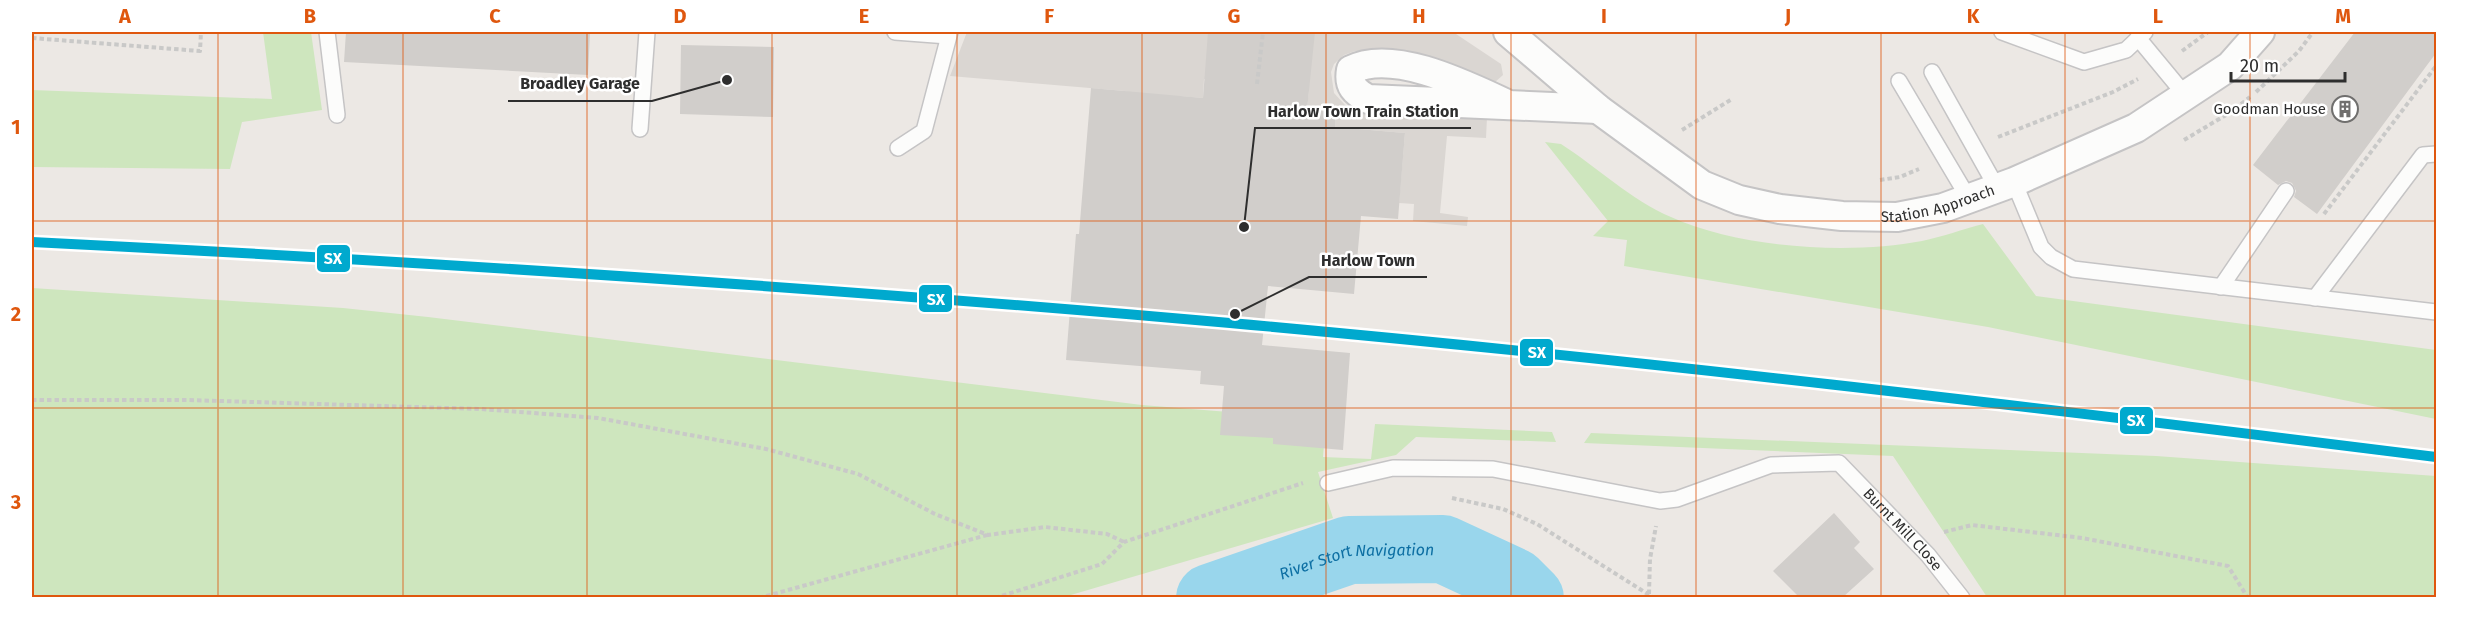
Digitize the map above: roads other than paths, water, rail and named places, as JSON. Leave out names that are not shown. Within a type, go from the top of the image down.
[{"type":"street","name":"Station Approach","points":[[1508,32],[1598,109],[1702,185],[1739,200],[1780,209],[1842,216],[1897,217],[1921,214],[1969,199],[2136,128],[2230,66],[2260,32]]},
{"type":"street","points":[[1507,104],[1598,109]]},
{"type":"lane","points":[[327,32],[337,115]]},
{"type":"lane","points":[[640,129],[647,32]]},
{"type":"lane","points":[[895,32],[949,34],[924,131],[898,148]]},
{"type":"lane","points":[[2002,32],[2084,62],[2126,50],[2141,35],[2161,66],[2186,96]]},
{"type":"lane","points":[[1932,72],[1974,147],[2006,185],[2041,247],[2051,257],[2073,269],[2436,312]]},
{"type":"lane","points":[[1899,81],[1969,199]]},
{"type":"lane","points":[[2315,298],[2423,154],[2436,154]]},
{"type":"lane","points":[[2221,286],[2286,191]]},
{"type":"lane","name":"Burnt Mill Close","points":[[1328,483],[1392,468],[1493,469],[1660,501],[1677,499],[1771,465],[1839,463],[1912,538],[1962,597]]},
{"type":"waterway","name":"River Stort Navigation","points":[[1210,598],[1349,550],[1443,549],[1514,582],[1530,598]]},
{"type":"place","name":"Broadley Garage","points":[[727,80]]},
{"type":"place","name":"Goodman House","points":[[2345,109]]},
{"type":"place","name":"Harlow Town Train Station","points":[[1244,227]]},
{"type":"place","name":"Harlow Town","points":[[1235,314]]}]
